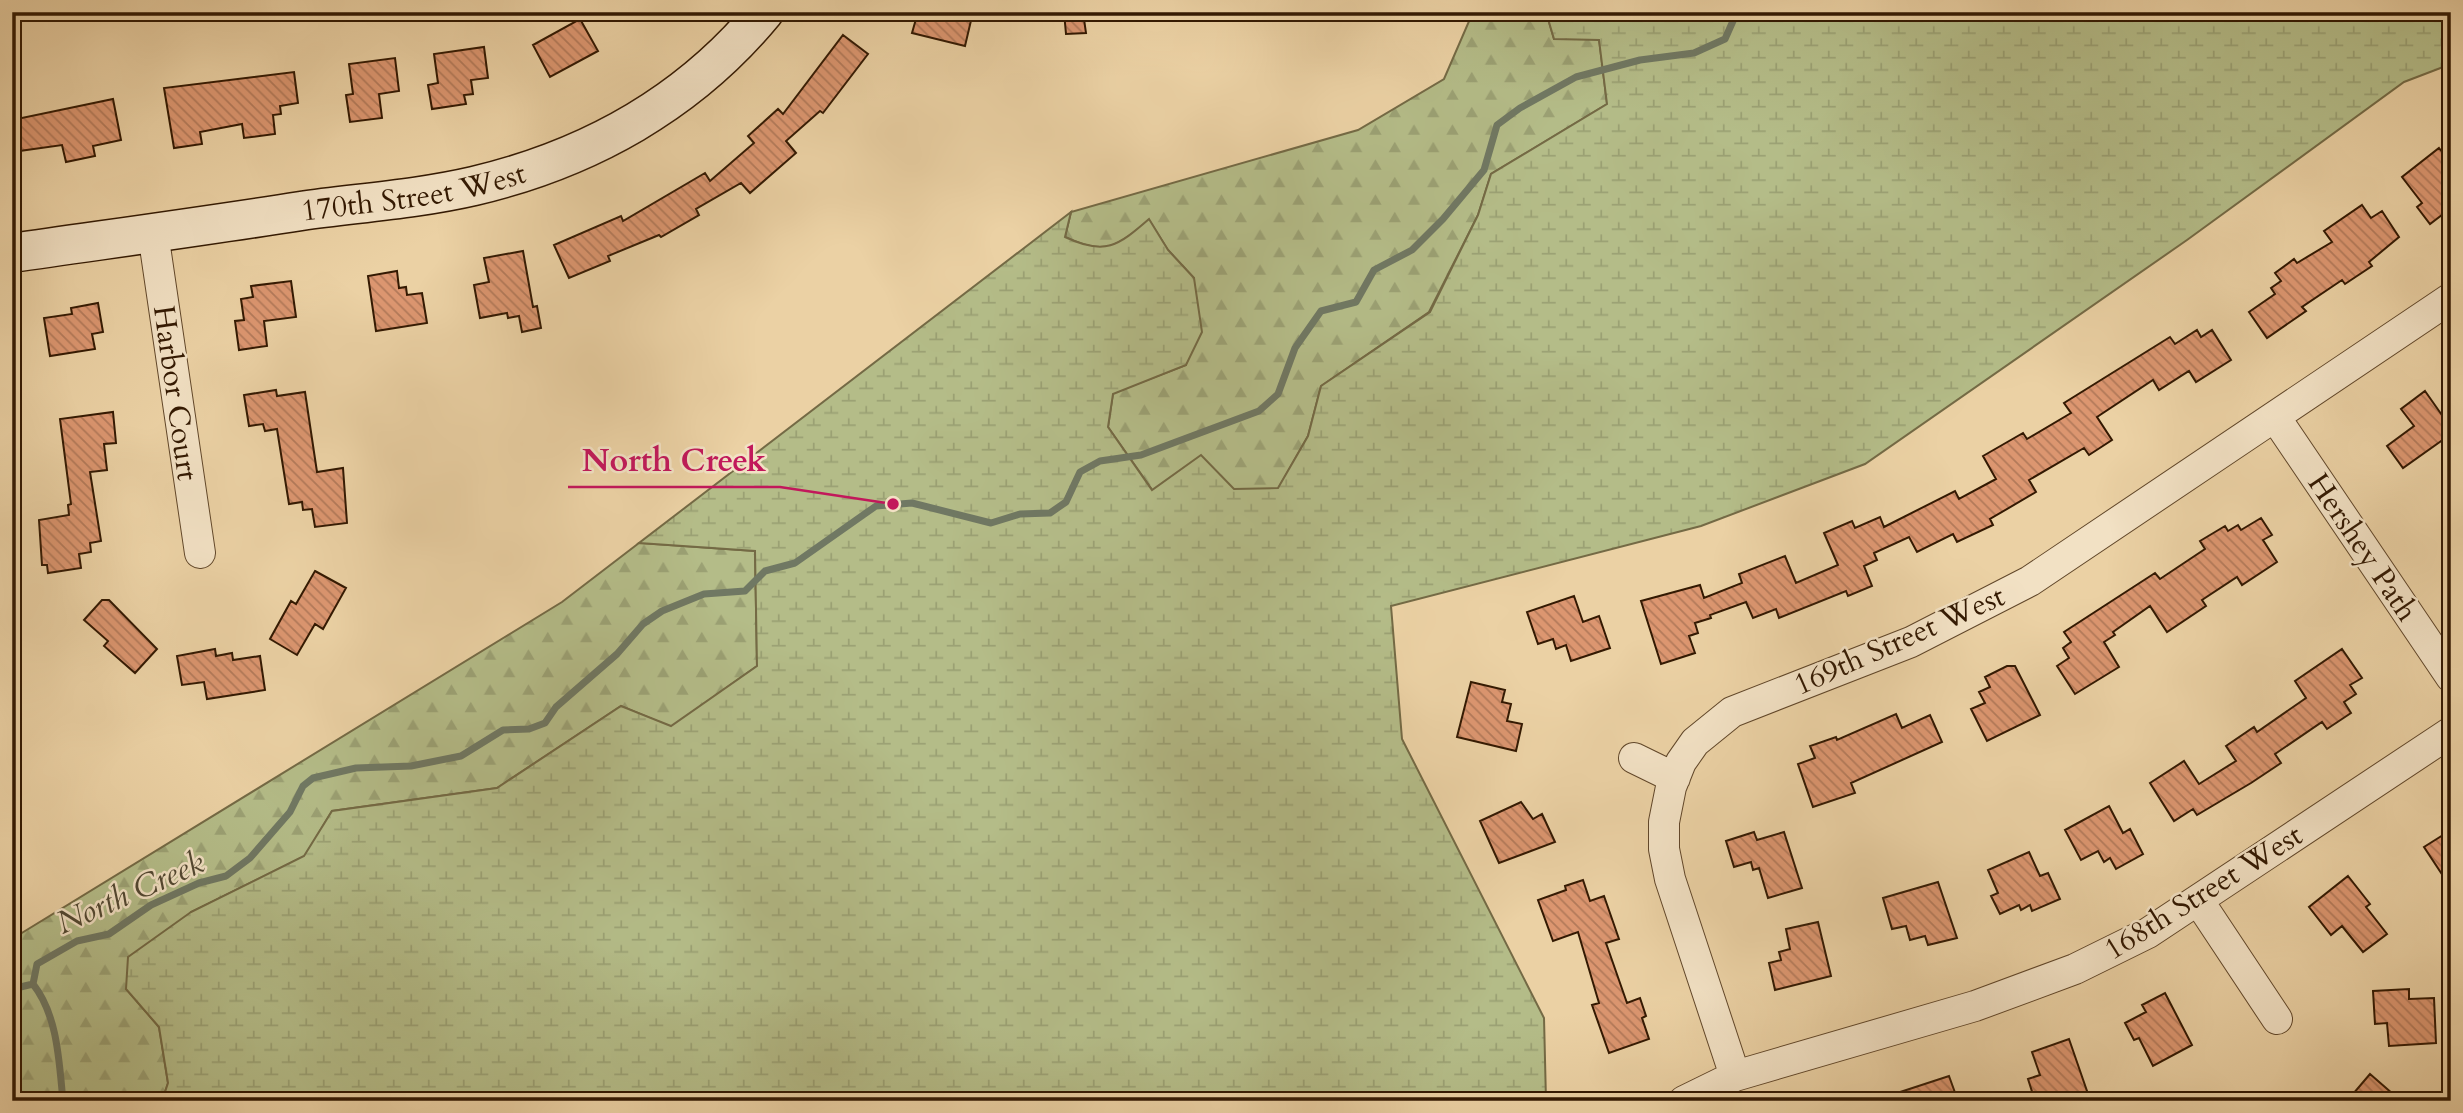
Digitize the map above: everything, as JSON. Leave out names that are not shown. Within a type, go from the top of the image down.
[{"type":"street","name":"170th Street West","points":[[12,253],[474,186],[583,151],[653,113],[703,76],[738,43],[764,12]]},
{"type":"street","name":"Harbor Court","points":[[153,233],[200,553]]},
{"type":"street","name":"169th Street West","points":[[1735,1076],[1668,869],[1664,822],[1675,778],[1695,742],[1732,712],[1911,642],[2030,581],[2451,298]]},
{"type":"street","name":"Hershey Path","points":[[2275,417],[2451,677]]},
{"type":"street","name":"168th Street West","points":[[1684,1101],[1735,1076],[2028,988],[2075,969],[2148,933],[2451,732]]},
{"type":"street","points":[[1634,758],[1675,778]]},
{"type":"street","points":[[2198,900],[2277,1019]]},
{"type":"green space","points":[[1473,12],[1546,12],[1554,39],[1599,39],[1607,104],[1491,174],[1478,215],[1429,312],[1321,386],[1308,436],[1278,489],[1153,491],[1108,427],[1113,393],[1186,365],[1194,278],[1168,250],[1149,220],[1119,242],[1110,246],[1091,246],[1065,237],[1071,212],[1358,130],[1444,79]]},
{"type":"green space","points":[[1546,12],[2451,12],[2451,64],[2404,82],[2187,240],[1865,464],[1701,526],[1391,606],[1402,739],[1544,1018],[1546,1101],[162,1101],[168,1083],[159,1027],[126,989],[128,957],[191,912],[304,856],[332,811],[497,788],[621,706],[671,726],[757,666],[755,551],[639,543],[1071,212],[1065,237],[1101,247],[1119,242],[1149,219],[1168,250],[1194,278],[1202,332],[1186,365],[1113,394],[1108,427],[1152,490],[1201,455],[1234,489],[1278,488],[1308,436],[1321,386],[1430,312],[1478,215],[1491,174],[1607,104],[1599,40],[1554,39]]},
{"type":"green space","points":[[639,543],[755,551],[757,666],[671,727],[621,706],[497,788],[332,811],[305,856],[191,912],[126,989],[159,1027],[168,1083],[162,1101],[12,1101],[12,939],[562,602]]},
{"type":"building","points":[[918,12],[973,12],[965,46],[912,33]]},
{"type":"building","points":[[1064,12],[1083,12],[1086,33],[1066,34]]},
{"type":"building","points":[[580,19],[598,51],[550,77],[533,45]]},
{"type":"building","points":[[843,35],[868,54],[823,113],[820,111],[786,141],[796,153],[750,193],[741,183],[696,209],[699,215],[661,237],[659,235],[608,256],[610,261],[569,278],[554,245],[621,216],[623,221],[705,173],[710,181],[754,143],[748,136],[778,109],[783,114]]},
{"type":"building","points":[[484,47],[488,78],[471,80],[473,94],[464,95],[466,104],[432,109],[428,85],[438,83],[434,54]]},
{"type":"building","points":[[395,58],[399,91],[379,94],[382,118],[350,122],[346,95],[353,94],[349,64]]},
{"type":"building","points":[[294,72],[298,103],[280,106],[281,114],[273,115],[275,134],[244,138],[242,124],[200,132],[202,144],[174,148],[164,88]]},
{"type":"building","points":[[113,99],[121,140],[93,146],[95,156],[66,162],[62,145],[12,152],[12,120]]},
{"type":"building","points":[[2439,148],[2451,163],[2451,208],[2430,224],[2417,207],[2422,203],[2402,177]]},
{"type":"building","points":[[2362,205],[2371,218],[2382,211],[2399,237],[2369,262],[2372,266],[2345,284],[2342,280],[2302,307],[2306,311],[2267,338],[2249,312],[2275,294],[2271,288],[2281,281],[2275,273],[2294,259],[2297,263],[2332,242],[2324,231]]},
{"type":"building","points":[[523,251],[533,307],[537,306],[541,328],[522,332],[519,316],[508,318],[507,313],[480,318],[474,285],[489,282],[484,258]]},
{"type":"building","points":[[397,271],[399,288],[406,287],[407,295],[422,293],[427,323],[376,331],[368,276]]},
{"type":"building","points":[[291,281],[296,317],[264,321],[267,346],[239,350],[235,321],[244,320],[241,299],[253,297],[251,286]]},
{"type":"building","points":[[98,303],[103,332],[92,334],[95,349],[50,356],[44,318],[72,314],[71,308]]},
{"type":"building","points":[[2197,330],[2201,337],[2212,330],[2231,360],[2196,382],[2189,371],[2159,390],[2153,380],[2097,417],[2112,440],[2089,455],[2084,448],[2029,480],[2036,492],[1990,519],[1993,525],[1957,542],[1953,534],[1917,552],[1909,537],[1874,553],[1877,560],[1864,566],[1872,586],[1848,596],[1846,591],[1779,618],[1776,609],[1753,618],[1746,602],[1710,615],[1711,618],[1695,623],[1698,633],[1689,636],[1695,653],[1661,664],[1641,601],[1700,585],[1704,598],[1742,583],[1739,574],[1785,556],[1796,583],[1838,565],[1824,533],[1852,521],[1855,528],[1880,517],[1884,527],[1955,491],[1959,499],[1996,479],[1983,456],[2023,433],[2027,439],[2071,413],[2064,403],[2170,337],[2175,344]]},
{"type":"building","points":[[276,390],[277,396],[305,392],[317,472],[343,468],[347,523],[315,527],[312,509],[303,510],[302,502],[289,504],[277,429],[265,431],[263,424],[249,426],[244,395]]},
{"type":"building","points":[[2425,391],[2451,428],[2451,434],[2403,468],[2387,446],[2414,426],[2401,409]]},
{"type":"building","points":[[113,412],[116,443],[104,444],[107,470],[90,472],[101,541],[90,543],[91,552],[79,554],[81,568],[48,573],[47,565],[42,565],[39,520],[69,515],[68,505],[71,504],[60,419]]},
{"type":"building","points":[[2261,518],[2272,535],[2263,540],[2277,562],[2242,585],[2237,577],[2202,600],[2206,606],[2167,632],[2150,606],[2113,632],[2115,635],[2104,642],[2119,667],[2075,694],[2057,666],[2069,658],[2063,648],[2071,642],[2064,632],[2155,573],[2160,579],[2205,549],[2200,541],[2225,526],[2228,531],[2238,525],[2241,530]]},
{"type":"building","points":[[315,571],[346,588],[323,629],[315,624],[297,655],[270,639],[291,601],[296,604]]},
{"type":"building","points":[[1574,596],[1583,622],[1599,616],[1610,648],[1571,661],[1566,645],[1556,649],[1553,639],[1538,644],[1527,612]]},
{"type":"building","points":[[102,600],[109,600],[157,649],[135,673],[104,646],[108,641],[84,620]]},
{"type":"building","points":[[215,649],[216,656],[232,653],[233,660],[260,656],[265,690],[207,699],[204,682],[182,685],[177,656]]},
{"type":"building","points":[[2342,649],[2362,678],[2350,685],[2356,694],[2344,702],[2351,713],[2327,729],[2322,722],[2275,754],[2281,763],[2251,783],[2197,815],[2193,809],[2174,821],[2150,783],[2184,761],[2199,784],[2236,761],[2226,746],[2254,727],[2257,732],[2306,698],[2295,681]]},
{"type":"building","points":[[2007,666],[2015,666],[2040,715],[1987,741],[1971,709],[1985,703],[1979,692],[1990,687],[1985,677]]},
{"type":"building","points":[[1471,682],[1505,690],[1502,702],[1511,704],[1507,721],[1522,724],[1516,751],[1457,737]]},
{"type":"building","points":[[1896,714],[1902,728],[1930,715],[1942,742],[1851,783],[1855,793],[1813,807],[1798,764],[1815,758],[1810,746],[1836,737],[1837,740]]},
{"type":"building","points":[[1521,802],[1533,819],[1542,814],[1555,842],[1499,863],[1480,821]]},
{"type":"building","points":[[2109,806],[2123,833],[2130,829],[2143,854],[2116,869],[2110,858],[2104,862],[2098,851],[2081,860],[2065,830]]},
{"type":"building","points":[[2451,830],[2451,888],[2424,847]]},
{"type":"building","points":[[1754,832],[1757,840],[1784,832],[1802,888],[1768,898],[1759,868],[1753,870],[1751,862],[1734,867],[1726,841]]},
{"type":"building","points":[[2029,852],[2040,876],[2048,873],[2060,899],[2032,911],[2030,905],[2021,910],[2019,905],[2000,914],[1991,896],[1998,893],[1988,870]]},
{"type":"building","points":[[2348,876],[2370,904],[2366,907],[2387,934],[2363,952],[2342,926],[2331,935],[2309,907]]},
{"type":"building","points":[[1583,880],[1590,901],[1604,896],[1619,939],[1606,943],[1627,1003],[1640,998],[1646,1016],[1642,1018],[1649,1039],[1609,1053],[1592,1005],[1599,1003],[1578,932],[1553,941],[1538,900],[1566,890],[1565,886]]},
{"type":"building","points":[[1938,882],[1957,938],[1928,945],[1925,936],[1910,940],[1906,926],[1892,929],[1883,898]]},
{"type":"building","points":[[1818,922],[1831,976],[1775,990],[1769,963],[1781,960],[1779,952],[1790,949],[1786,929]]},
{"type":"building","points":[[2409,989],[2409,999],[2434,998],[2436,1043],[2389,1046],[2387,1023],[2375,1024],[2373,991]]},
{"type":"building","points":[[2165,993],[2192,1045],[2153,1066],[2139,1038],[2134,1040],[2125,1023],[2146,1012],[2142,1005]]},
{"type":"building","points":[[2069,1039],[2088,1094],[2069,1101],[2035,1101],[2028,1079],[2040,1075],[2032,1052]]},
{"type":"building","points":[[2370,1074],[2401,1101],[2347,1101]]},
{"type":"building","points":[[1949,1076],[1958,1101],[1886,1101],[1885,1097]]},
{"type":"waterway","name":"North Creek","points":[[33,984],[37,964],[77,941],[109,934],[151,905],[199,883],[226,876],[250,858],[290,812],[303,786],[313,778],[356,768],[411,766],[461,756],[503,730],[529,729],[545,723],[556,707],[617,654],[643,624],[662,611],[704,594],[745,591],[765,571],[795,563],[876,506],[912,503],[991,523],[1020,514],[1050,513],[1066,502],[1080,472],[1100,461],[1141,455],[1259,411],[1278,394],[1295,348],[1321,311],[1356,302],[1374,270],[1412,250],[1443,219],[1484,170],[1497,125],[1520,108],[1576,77],[1640,60],[1694,53],[1725,39],[1737,12]]},
{"type":"waterway","points":[[33,984],[48,1010],[52,1025],[63,1101]]},
{"type":"waterway","name":"North Creek","points":[[12,989],[33,984]]},
{"type":"waterway","points":[[469,1101],[517,1095],[556,1101]]},
{"type":"place","name":"North Creek","points":[[893,504]]}]
